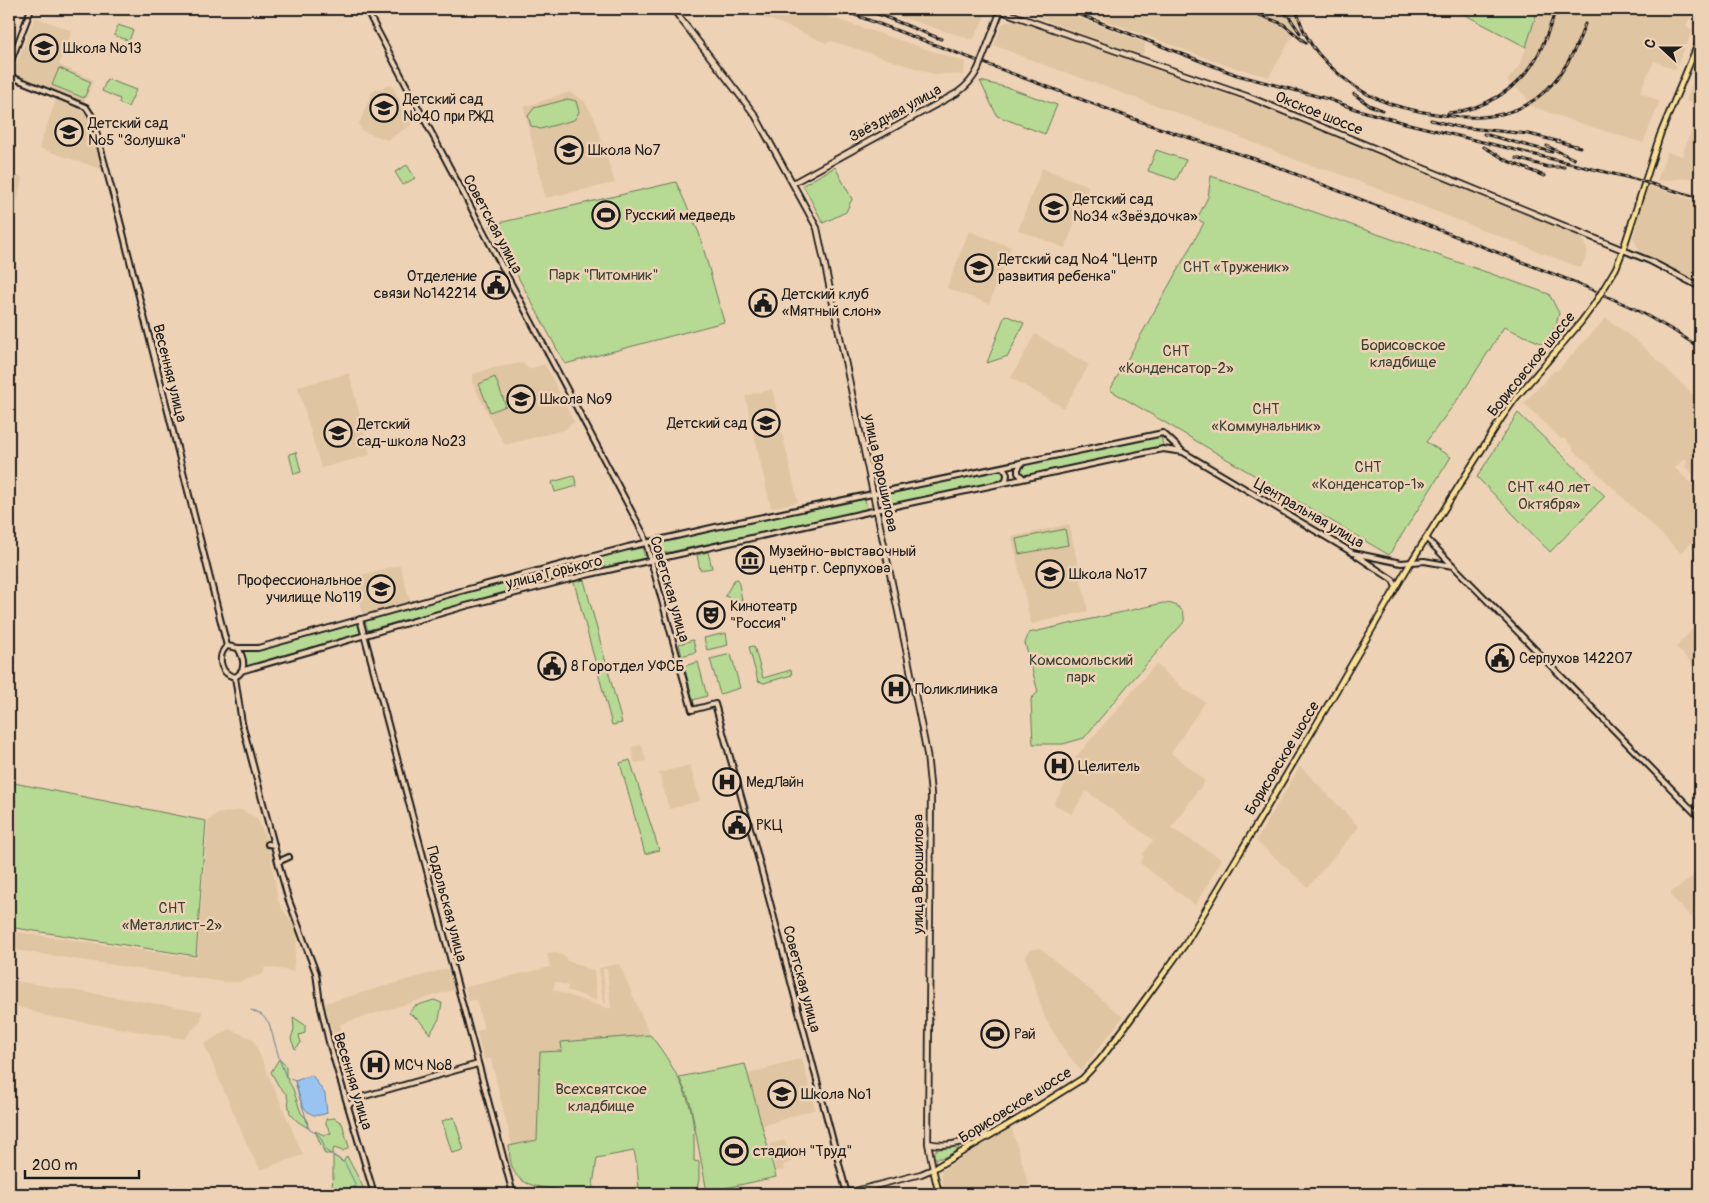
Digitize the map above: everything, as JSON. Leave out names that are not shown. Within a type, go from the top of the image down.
[{"type":"main road","name":"улица Ворошилова","points":[[673,9],[755,115],[817,228],[927,754],[930,778],[928,1143],[939,1194]]},
{"type":"main road","name":"Звёздная улица","points":[[793,183],[964,88],[978,69],[1002,10]]},
{"type":"main road","name":"Окское шоссе","points":[[1002,10],[1249,97],[1623,250]]},
{"type":"main road","points":[[1623,250],[1660,135],[1700,39]]},
{"type":"main road","name":"Борисовское шоссе","points":[[933,1169],[1082,1079],[1100,1060],[1167,971],[1203,915],[1426,538],[1516,399],[1595,303],[1616,268],[1623,250]]},
{"type":"main road","points":[[928,1143],[937,1145],[958,1143],[992,1134]]},
{"type":"main road","points":[[958,1143],[962,1147],[961,1153]]},
{"type":"main road","points":[[846,1194],[933,1169]]},
{"type":"street","points":[[9,66],[31,9]]},
{"type":"street","name":"Советская улица","points":[[366,9],[622,492],[647,543],[692,710],[715,704],[754,842],[846,1194]]},
{"type":"street","name":"Весенняя улица","points":[[9,76],[86,107],[90,111],[121,225],[227,646]]},
{"type":"street","points":[[1623,250],[1662,267],[1700,287]]},
{"type":"street","points":[[874,495],[1163,433],[1183,452]]},
{"type":"street","points":[[1163,449],[1168,443],[1168,437]]},
{"type":"street","name":"Центральная улица","points":[[877,510],[1163,449],[1183,452],[1353,553],[1401,563],[1424,561],[1453,566]]},
{"type":"street","points":[[1022,463],[1018,473],[1024,478]]},
{"type":"street","points":[[1002,467],[1006,470],[1006,482]]},
{"type":"street","name":"улица Горького","points":[[238,648],[258,648],[513,577],[647,543],[720,526],[874,495]]},
{"type":"street","name":"улица Горького","points":[[241,671],[512,594],[652,560],[877,510]]},
{"type":"street","points":[[1426,538],[1700,818]]},
{"type":"street","points":[[1353,553],[1393,580],[1396,587]]},
{"type":"street","name":"Подольская улица","points":[[360,619],[513,1194]]},
{"type":"street","points":[[227,646],[238,648],[244,665],[241,671],[234,677],[225,672],[220,662],[221,653],[227,646]]},
{"type":"street","name":"Весенняя улица","points":[[234,677],[242,722],[278,862],[288,898],[316,973],[320,1003],[329,1042],[374,1194]]},
{"type":"street","points":[[268,844],[274,845]]},
{"type":"street","points":[[278,862],[289,857]]},
{"type":"street","points":[[349,1105],[358,1098],[478,1064]]},
{"type":"street","points":[[619,1194],[628,1194]]},
{"type":"shaded area","points":[[740,9],[806,9],[965,62],[964,75],[936,75],[832,41],[826,43]]},
{"type":"shaded area","points":[[876,9],[987,9],[973,40]]},
{"type":"shaded area","points":[[1021,9],[1057,9],[1145,43],[1145,50],[1141,56],[1026,13]]},
{"type":"shaded area","points":[[1075,9],[1308,9],[1269,77],[1222,64]]},
{"type":"shaded area","points":[[1538,9],[1700,9],[1698,13],[1693,11],[1686,26],[1693,30],[1675,70],[1654,61],[1640,92],[1660,102],[1643,143],[1531,106],[1525,95],[1507,81],[1521,63]]},
{"type":"shaded area","name":"Школа №13","points":[[35,17],[72,31],[59,65],[94,80],[84,103],[13,73]]},
{"type":"shaded area","points":[[1014,19],[1244,100],[1582,237],[1588,253],[1581,268],[1337,173],[1309,165],[1207,124],[994,45],[1002,24]]},
{"type":"shaded area","points":[[1700,69],[1700,106],[1686,101],[1692,84],[1695,85]]},
{"type":"shaded area","name":"Детский сад №40 при РЖД","points":[[391,84],[412,124],[388,140],[362,131],[359,124],[372,92]]},
{"type":"shaded area","name":"Школа №7","points":[[569,92],[584,101],[594,117],[615,183],[545,198],[524,107]]},
{"type":"shaded area","name":"Детский сад №5 \"Золушка\"","points":[[56,99],[86,113],[102,166],[101,169],[39,148]]},
{"type":"shaded area","points":[[1700,107],[1700,177],[1657,181],[1667,152],[1682,156]]},
{"type":"shaded area","name":"Детский сад №34 «Звёздочка»","points":[[1042,168],[1089,186],[1065,248],[1018,230]]},
{"type":"shaded area","points":[[9,173],[22,178],[9,241]]},
{"type":"shaded area","points":[[1648,186],[1700,202],[1700,282],[1640,252],[1633,237]]},
{"type":"shaded area","name":"Детский сад №4 \"Центр развития ребенка\"","points":[[969,231],[1011,247],[989,304],[947,288]]},
{"type":"shaded area","points":[[1606,318],[1639,343],[1700,401],[1700,481],[1685,466],[1688,462],[1685,458],[1675,468],[1700,492],[1700,534],[1681,553],[1591,467],[1591,464],[1573,450],[1573,447],[1564,438],[1561,439],[1524,403],[1554,371],[1558,370]]},
{"type":"shaded area","points":[[1035,334],[1089,365],[1064,408],[1011,378]]},
{"type":"shaded area","name":"Школа №9","points":[[522,363],[529,369],[545,364],[574,422],[564,430],[505,445],[472,382],[473,374],[492,368]]},
{"type":"shaded area","name":"Детский сад-школа №23","points":[[349,373],[370,455],[321,468],[298,387]]},
{"type":"shaded area","points":[[772,389],[798,502],[771,508],[745,396]]},
{"type":"shaded area","name":"Школа №17","points":[[1069,524],[1088,611],[1031,624],[1012,537]]},
{"type":"shaded area","name":"Профессиональное училище №119","points":[[400,565],[410,601],[363,614],[353,577]]},
{"type":"shaded area","points":[[1700,621],[1700,672],[1676,647]]},
{"type":"shaded area","points":[[1156,664],[1184,689],[1205,702],[1171,753],[1205,781],[1171,828],[1222,859],[1195,905],[1140,863],[1144,856],[1142,855],[1153,840],[1086,791],[1072,814],[1053,804],[1080,762],[1075,758]]},
{"type":"shaded area","points":[[642,745],[646,761],[635,763],[631,747]]},
{"type":"shaded area","points":[[690,765],[700,801],[669,809],[659,773]]},
{"type":"shaded area","points":[[1300,766],[1359,827],[1308,887],[1256,841]]},
{"type":"shaded area","points":[[241,810],[257,818],[270,848],[278,901],[298,933],[293,971],[265,967],[263,974],[239,982],[223,982],[9,949],[9,931],[197,958],[208,821],[216,814]]},
{"type":"shaded area","points":[[1700,872],[1700,926],[1671,896],[1671,892]]},
{"type":"shaded area","points":[[1040,948],[1123,1017],[1081,1071],[1064,1050],[1045,1018],[1025,956],[1030,950]]},
{"type":"shaded area","points":[[554,952],[566,957],[566,960],[594,971],[597,1001],[567,990],[568,986],[555,982],[553,990],[606,1008],[611,1008],[607,969],[603,969],[606,1003],[603,1003],[599,968],[619,964],[650,1035],[562,1042],[562,1051],[537,1141],[512,1145],[491,1059],[484,1059],[476,1031],[484,1029],[476,1000],[468,1001],[465,987],[550,967],[547,953]]},
{"type":"shaded area","points":[[449,968],[456,989],[340,1024],[342,1034],[334,1037],[325,1003]]},
{"type":"shaded area","points":[[9,980],[202,1011],[201,1021],[184,1039],[46,1016],[23,1008],[9,1006]]},
{"type":"shaded area","points":[[229,1029],[253,1039],[303,1155],[260,1170],[204,1044]]},
{"type":"shaded area","name":"Школа №1","points":[[802,1058],[815,1109],[762,1126],[748,1074]]},
{"type":"shaded area","points":[[1011,1127],[1029,1185],[999,1194],[944,1194],[941,1171]]},
{"type":"shaded area","points":[[785,1140],[791,1162],[783,1165],[784,1170],[776,1171],[770,1144]]},
{"type":"green space","points":[[1454,9],[1538,9],[1526,47]]},
{"type":"green space","points":[[118,25],[133,30],[129,41],[114,35]]},
{"type":"green space","points":[[59,68],[91,82],[84,98],[52,85]]},
{"type":"green space","points":[[107,79],[136,90],[128,107],[119,103],[120,99],[102,91]]},
{"type":"green space","points":[[980,81],[1009,88],[1057,105],[1045,134],[997,116]]},
{"type":"green space","points":[[568,99],[576,101],[579,112],[574,120],[540,129],[531,126],[528,116],[534,108]]},
{"type":"green space","points":[[1156,150],[1186,160],[1176,180],[1148,171]]},
{"type":"green space","points":[[407,165],[415,178],[403,185],[395,172]]},
{"type":"green space","points":[[835,167],[852,199],[846,212],[823,223],[803,185]]},
{"type":"green space","points":[[1211,176],[1549,294],[1559,313],[1556,326],[1543,344],[1504,327],[1463,392],[1426,442],[1451,457],[1389,555],[1110,390],[1204,223],[1197,219],[1208,197]]},
{"type":"green space","name":"Парк \"Питомник\"","points":[[676,182],[699,233],[724,322],[565,364],[490,225]]},
{"type":"green space","points":[[1005,315],[1024,323],[1008,356],[987,363]]},
{"type":"green space","points":[[495,377],[506,406],[490,412],[479,384]]},
{"type":"green space","name":"СНТ «40 лет Октября»","points":[[1518,413],[1605,496],[1550,552],[1477,477]]},
{"type":"green space","points":[[1161,436],[1163,446],[1026,476],[1020,471],[1021,467],[1025,465]]},
{"type":"green space","points":[[296,452],[301,472],[294,474],[289,454]]},
{"type":"green space","points":[[999,470],[1005,474],[1002,481],[887,506],[885,495]]},
{"type":"green space","points":[[574,476],[577,486],[555,492],[552,482]]},
{"type":"green space","points":[[865,499],[867,510],[660,554],[657,542]]},
{"type":"green space","points":[[1065,529],[1068,545],[1019,554],[1016,539]]},
{"type":"green space","points":[[642,546],[645,558],[570,575],[567,565]]},
{"type":"green space","points":[[708,552],[712,568],[700,570],[697,555]]},
{"type":"green space","points":[[555,568],[558,578],[515,590],[512,580]]},
{"type":"green space","points":[[738,579],[742,600],[737,601],[725,596],[734,580]]},
{"type":"green space","points":[[584,580],[622,723],[612,725],[574,582]]},
{"type":"green space","points":[[505,582],[508,591],[368,630],[365,621]]},
{"type":"green space","name":"Комсомольский парк","points":[[1163,603],[1172,604],[1182,610],[1184,622],[1084,738],[1063,744],[1033,744],[1031,699],[1038,692],[1025,643],[1029,633]]},
{"type":"green space","points":[[359,623],[362,633],[242,669],[236,651],[252,651]]},
{"type":"green space","points":[[726,633],[728,645],[707,650],[704,638]]},
{"type":"green space","points":[[693,640],[696,652],[682,656],[679,644]]},
{"type":"green space","points":[[754,646],[763,678],[791,670],[792,675],[764,683],[758,681],[749,647]]},
{"type":"green space","points":[[731,654],[740,688],[720,694],[710,659]]},
{"type":"green space","points":[[698,662],[707,696],[693,700],[684,666]]},
{"type":"green space","points":[[630,760],[659,850],[645,854],[620,763]]},
{"type":"green space","name":"СНТ «Металлист-2»","points":[[9,782],[206,821],[196,956],[9,927]]},
{"type":"green space","points":[[434,1000],[442,1003],[439,1019],[430,1034],[419,1020],[409,1013],[415,1006]]},
{"type":"green space","points":[[293,1017],[305,1025],[305,1033],[299,1035],[301,1043],[295,1049],[291,1039],[294,1029]]},
{"type":"green space","name":"Всехсвятское кладбище","points":[[650,1035],[662,1050],[682,1085],[689,1103],[693,1124],[694,1161],[699,1162],[699,1180],[696,1192],[639,1190],[634,1151],[597,1158],[592,1192],[567,1193],[526,1183],[520,1179],[512,1166],[509,1146],[537,1140],[540,1052],[562,1051],[561,1042]]},
{"type":"green space","points":[[279,1059],[286,1066],[286,1077],[293,1089],[301,1113],[307,1119],[308,1128],[297,1121],[290,1113],[287,1095],[278,1085],[271,1072]]},
{"type":"green space","name":"стадион \"Труд\"","points":[[745,1064],[776,1177],[707,1192],[690,1102],[679,1077]]},
{"type":"green space","points":[[454,1117],[464,1150],[452,1153],[442,1121]]},
{"type":"green space","points":[[334,1118],[342,1123],[349,1147],[343,1151],[334,1148],[332,1154],[325,1154],[315,1131],[324,1135],[331,1133],[326,1124],[326,1119]]},
{"type":"green space","points":[[955,1145],[959,1147],[952,1154],[941,1158],[934,1158],[933,1155],[936,1150]]},
{"type":"green space","points":[[333,1155],[343,1162],[347,1156],[366,1194],[357,1194],[354,1186],[345,1194],[331,1194]]},
{"type":"water","points":[[312,1075],[325,1094],[327,1113],[313,1115],[308,1112],[298,1095],[295,1081]]},
{"type":"waterway","points":[[251,1010],[262,1015],[269,1023],[286,1077],[295,1081],[308,1128],[320,1137],[325,1150],[345,1163],[360,1194]]},
{"type":"railway","points":[[839,9],[1150,125],[1264,162],[1579,284],[1633,308],[1700,348]]},
{"type":"railway","points":[[865,9],[941,39]]},
{"type":"railway","points":[[1065,9],[1237,75],[1328,99],[1355,109],[1405,123],[1634,179],[1700,198]]},
{"type":"railway","points":[[1244,9],[1283,24],[1306,43]]},
{"type":"railway","points":[[1280,9],[1290,18],[1300,33]]},
{"type":"railway","points":[[1296,9],[1309,41],[1321,57],[1355,87],[1392,105],[1420,112],[1459,117],[1493,116],[1515,110],[1537,98],[1547,90],[1563,70],[1576,48],[1585,24]]},
{"type":"railway","points":[[1448,113],[1474,108],[1486,103],[1498,97],[1519,81],[1539,54],[1556,9]]},
{"type":"railway","points":[[1354,94],[1369,105],[1382,110]]},
{"type":"railway","points":[[1431,120],[1458,127],[1529,134],[1580,147]]},
{"type":"railway","points":[[1484,134],[1552,152]]},
{"type":"railway","points":[[1547,146],[1574,159]]},
{"type":"railway","points":[[1484,147],[1508,161],[1544,176]]},
{"type":"railway","points":[[1516,158],[1548,167],[1564,167]]},
{"type":"place","name":"Школа №13","points":[[44,48]]},
{"type":"place","name":"Детский сад №40 при РЖД","points":[[384,108]]},
{"type":"place","name":"Детский сад №5 \"Золушка\"","points":[[69,132]]},
{"type":"place","name":"Школа №7","points":[[569,150]]},
{"type":"place","name":"Детский сад №34 «Звёздочка»","points":[[1054,208]]},
{"type":"place","name":"Русский медведь","points":[[606,215]]},
{"type":"place","name":"Детский сад №4 \"Центр развития ребенка\"","points":[[979,268]]},
{"type":"place","name":"Отделение связи №142214","points":[[496,285]]},
{"type":"place","name":"Детский клуб «Мятный слон»","points":[[763,303]]},
{"type":"place","name":"Школа №9","points":[[521,399]]},
{"type":"place","name":"Детский сад","points":[[766,423]]},
{"type":"place","name":"Детский сад-школа №23","points":[[338,433]]},
{"type":"place","name":"Музейно-выставочный центр г. Серпухова","points":[[750,560]]},
{"type":"place","name":"Школа №17","points":[[1050,574]]},
{"type":"place","name":"Профессиональное училище №119","points":[[381,589]]},
{"type":"place","name":"Кинотеатр \"Россия\"","points":[[711,615]]},
{"type":"place","name":"Серпухов 142207","points":[[1500,658]]},
{"type":"place","name":"8 Горотдел УФСБ","points":[[552,666]]},
{"type":"place","name":"Поликлиника","points":[[896,689]]},
{"type":"place","name":"Целитель","points":[[1059,766]]},
{"type":"place","name":"МедЛайн","points":[[727,782]]},
{"type":"place","name":"РКЦ","points":[[737,825]]},
{"type":"place","name":"Рай","points":[[995,1034]]},
{"type":"place","name":"МСЧ №8","points":[[375,1065]]},
{"type":"place","name":"Школа №1","points":[[782,1094]]},
{"type":"place","name":"стадион \"Труд\"","points":[[734,1151]]},
{"type":"park label","name":"СНТ «Труженик»","points":[[1236,267]]},
{"type":"park label","name":"Борисовское кладбище","points":[[1403,354]]},
{"type":"park label","name":"СНТ «Конденсатор-2»","points":[[1176,360]]},
{"type":"park label","name":"СНТ «Коммунальник»","points":[[1266,418]]},
{"type":"park label","name":"СНТ «Конденсатор-1»","points":[[1368,476]]}]
